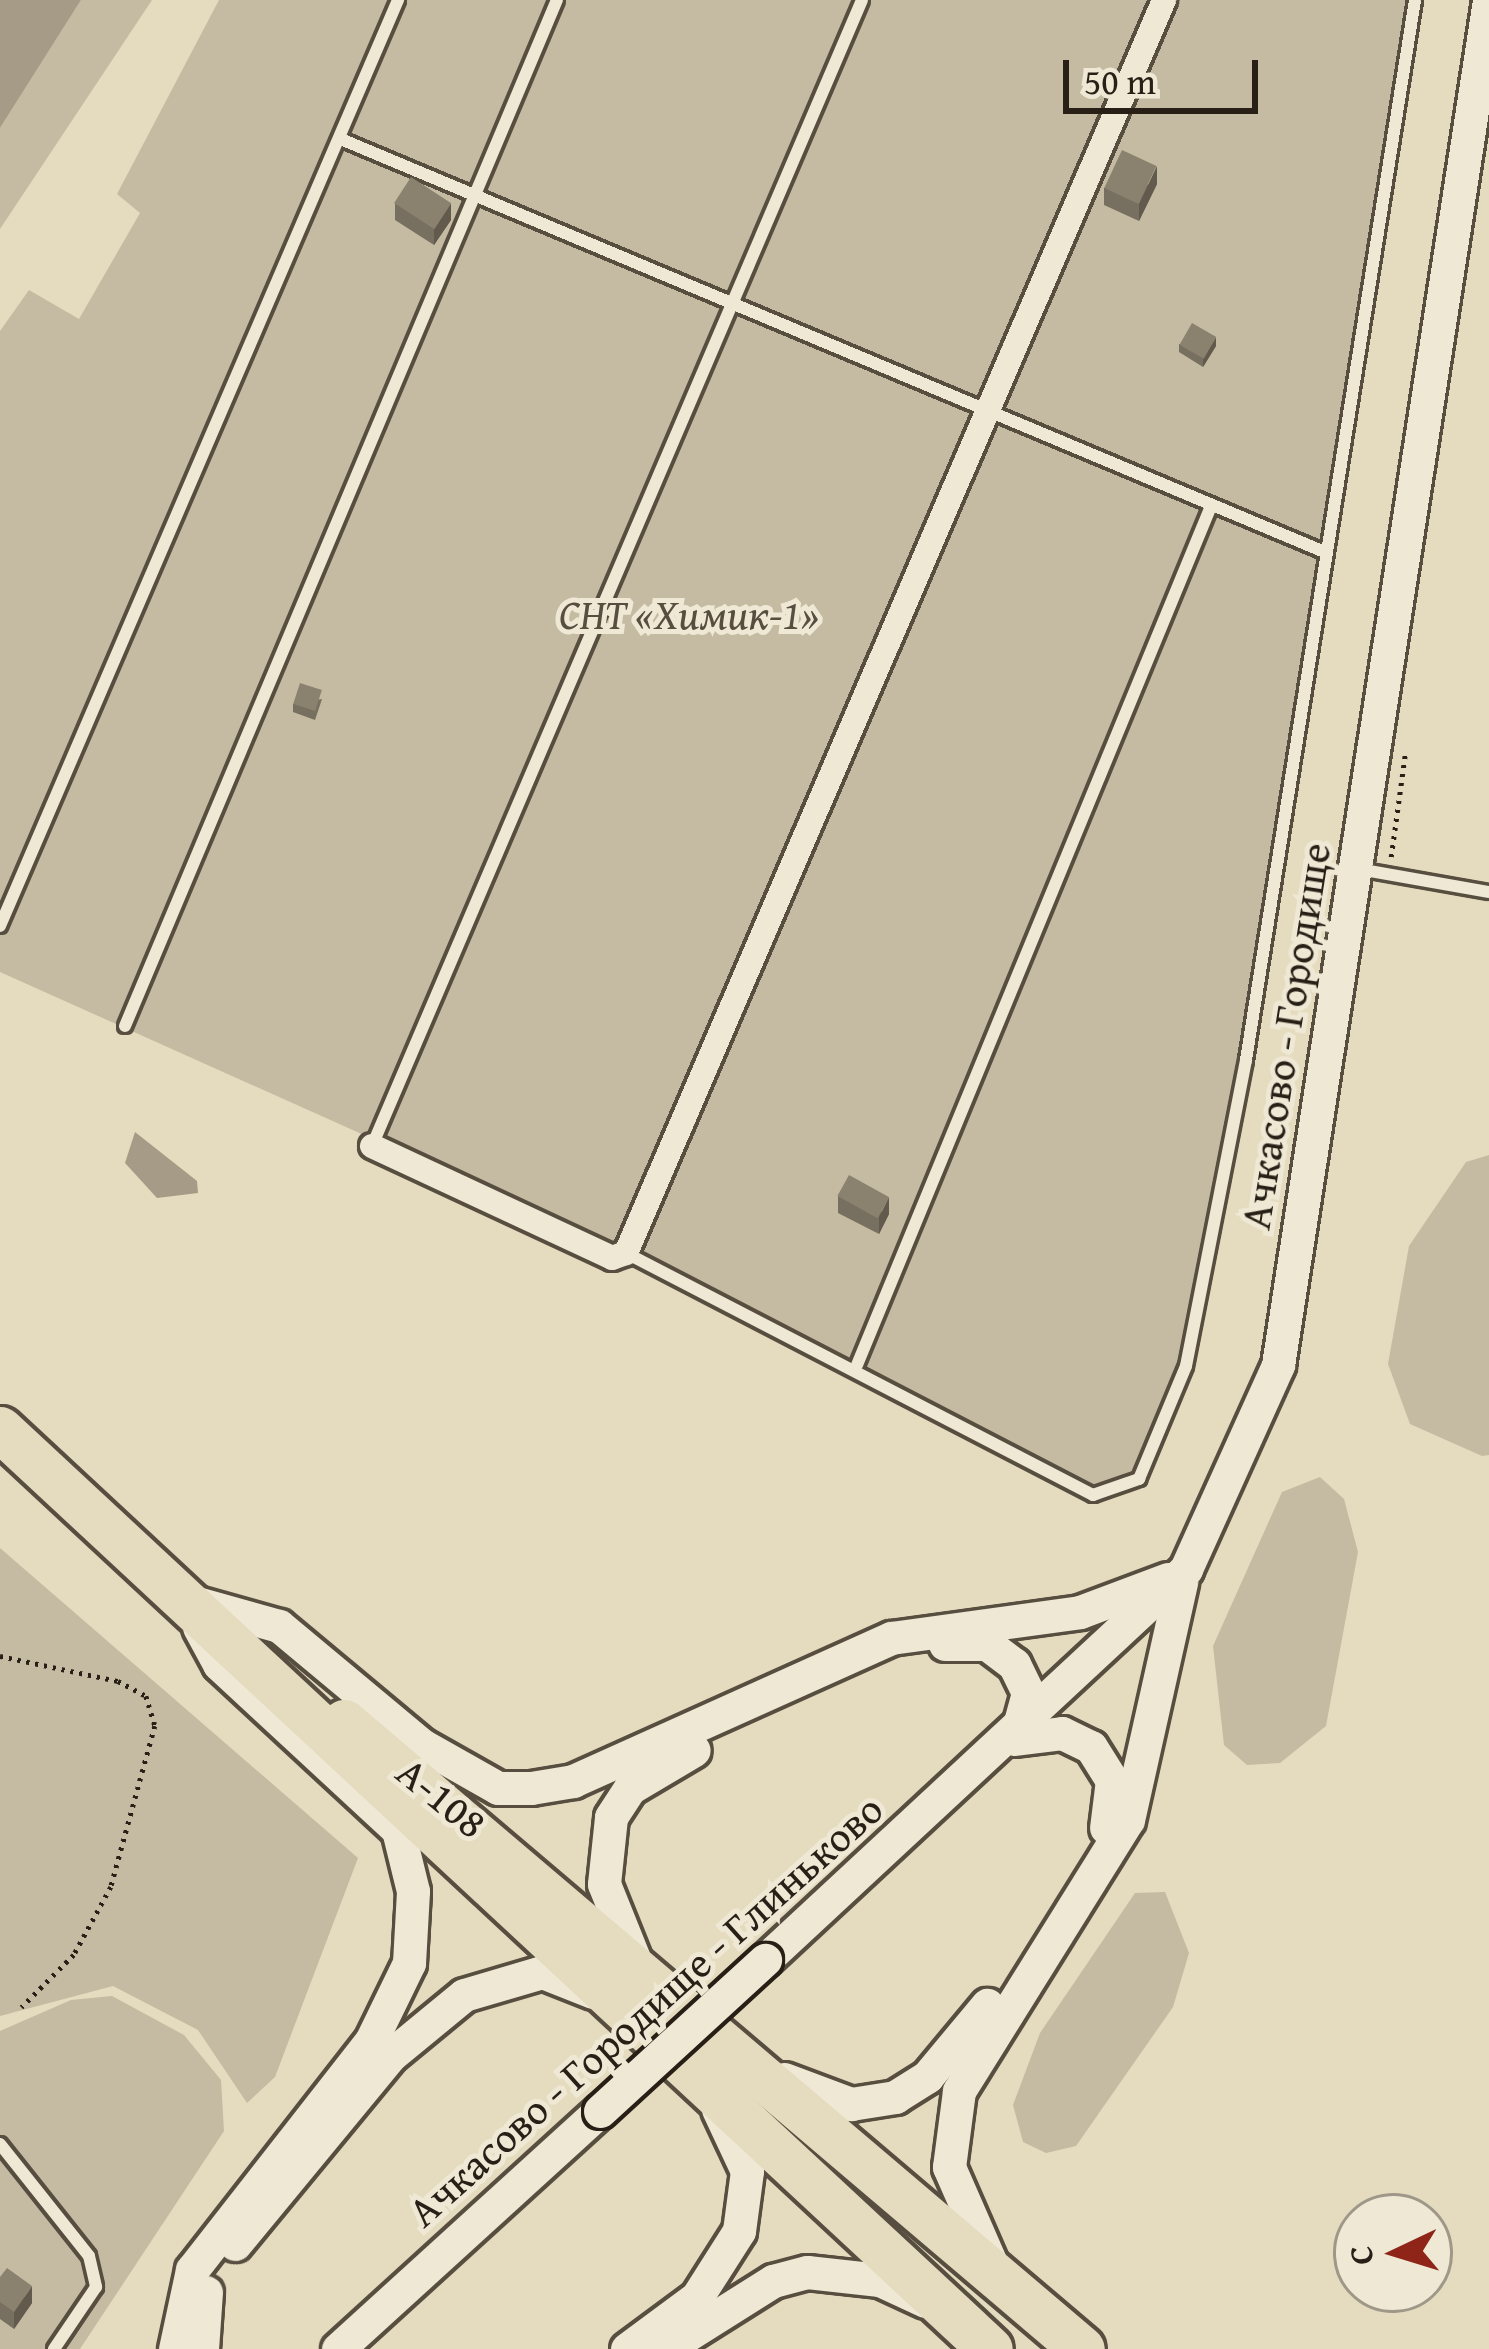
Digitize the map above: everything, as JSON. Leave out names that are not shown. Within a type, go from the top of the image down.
[{"type":"highway","name":"А-108","points":[[0,1429],[708,2092],[990,2349]]},
{"type":"highway","name":"А-108","points":[[239,1648],[413,1771],[992,2265],[1082,2349]]},
{"type":"street","points":[[371,1146],[612,1258],[626,1253],[1164,0]]},
{"type":"street","name":"Ачкасово - Городище","points":[[1013,1740],[1186,1569],[1278,1365],[1489,0]]},
{"type":"street","points":[[184,1599],[279,1626],[422,1745],[498,1787],[531,1788],[572,1781],[891,1638],[1115,1604],[1186,1569]]},
{"type":"street","points":[[992,2265],[950,2167],[959,2091],[1128,1820],[1186,1569]]},
{"type":"street","points":[[175,2349],[192,2270],[371,2041],[409,1963],[413,1891],[398,1830],[219,1664],[184,1599]]},
{"type":"street","points":[[635,1960],[612,1918],[604,1858],[611,1817],[657,1768],[900,1653],[970,1641],[1002,1651],[1024,1679],[1028,1709],[1013,1740],[1078,1738],[1103,1759],[1113,1804],[970,2031],[911,2087],[851,2104],[751,2060]]},
{"type":"street","name":"Ачкасово - Городище - Глиньково","points":[[338,2349],[1013,1740]]},
{"type":"street","points":[[202,2349],[209,2276],[424,2025],[464,1994],[542,1972],[620,2010]]},
{"type":"street","points":[[627,2349],[723,2267],[749,2204],[747,2171],[708,2092]]},
{"type":"street","points":[[665,2349],[772,2281],[808,2272],[880,2280],[950,2313]]},
{"type":"lane","points":[[0,926],[343,140],[398,0]]},
{"type":"lane","points":[[125,1027],[557,0]]},
{"type":"lane","points":[[371,1146],[736,310],[862,0]]},
{"type":"lane","points":[[626,1253],[857,1365],[1093,1495],[1139,1479],[1162,1441],[1246,1060],[1322,551],[1415,0]]},
{"type":"lane","points":[[343,140],[988,416],[1322,551]]},
{"type":"lane","points":[[857,1365],[1211,506]]},
{"type":"lane","points":[[1357,869],[1489,892]]},
{"type":"lane","points":[[0,2144],[88,2256],[96,2287],[54,2349]]},
{"type":"path","points":[[0,1656],[118,1681],[146,1696],[155,1726],[111,1886],[74,1955],[22,2007]]},
{"type":"green space","points":[[81,0],[152,0],[0,229],[0,128]]},
{"type":"green space","name":"СНТ «Химик-1»","points":[[219,0],[1415,0],[1246,1060],[1186,1366],[1139,1479],[1093,1495],[627,1253],[0,972],[0,331],[29,290],[79,319],[140,213],[117,194]]},
{"type":"green space","points":[[1489,1155],[1489,1455],[1482,1456],[1410,1424],[1388,1364],[1409,1246],[1466,1162]]},
{"type":"green space","points":[[1320,1477],[1344,1499],[1358,1552],[1326,1726],[1280,1763],[1247,1765],[1224,1745],[1213,1646],[1282,1492]]},
{"type":"green space","points":[[0,1548],[358,1858],[275,2077],[247,2103],[198,2030],[113,1986],[0,2016]]},
{"type":"green space","points":[[1165,1892],[1189,1953],[1173,2007],[1076,2146],[1046,2153],[1023,2142],[1013,2105],[1040,2033],[1135,1893]]},
{"type":"green space","points":[[112,1996],[184,2035],[221,2080],[224,2131],[80,2349],[0,2349],[0,2031],[71,2000]]},
{"type":"shaded area","points":[[0,0],[81,0],[0,128]]},
{"type":"shaded area","points":[[135,1132],[197,1181],[198,1193],[157,1198],[125,1163]]},
{"type":"building","points":[[1122,150],[1156,166],[1139,204],[1104,188]]},
{"type":"building","points":[[411,177],[451,203],[434,229],[394,203]]},
{"type":"building","points":[[1192,323],[1216,337],[1204,359],[1180,345]]},
{"type":"building","points":[[300,683],[322,690],[315,711],[293,704]]},
{"type":"building","points":[[849,1175],[889,1197],[878,1218],[837,1196]]},
{"type":"building","points":[[7,2268],[32,2286],[14,2312],[0,2302],[0,2277]]}]
